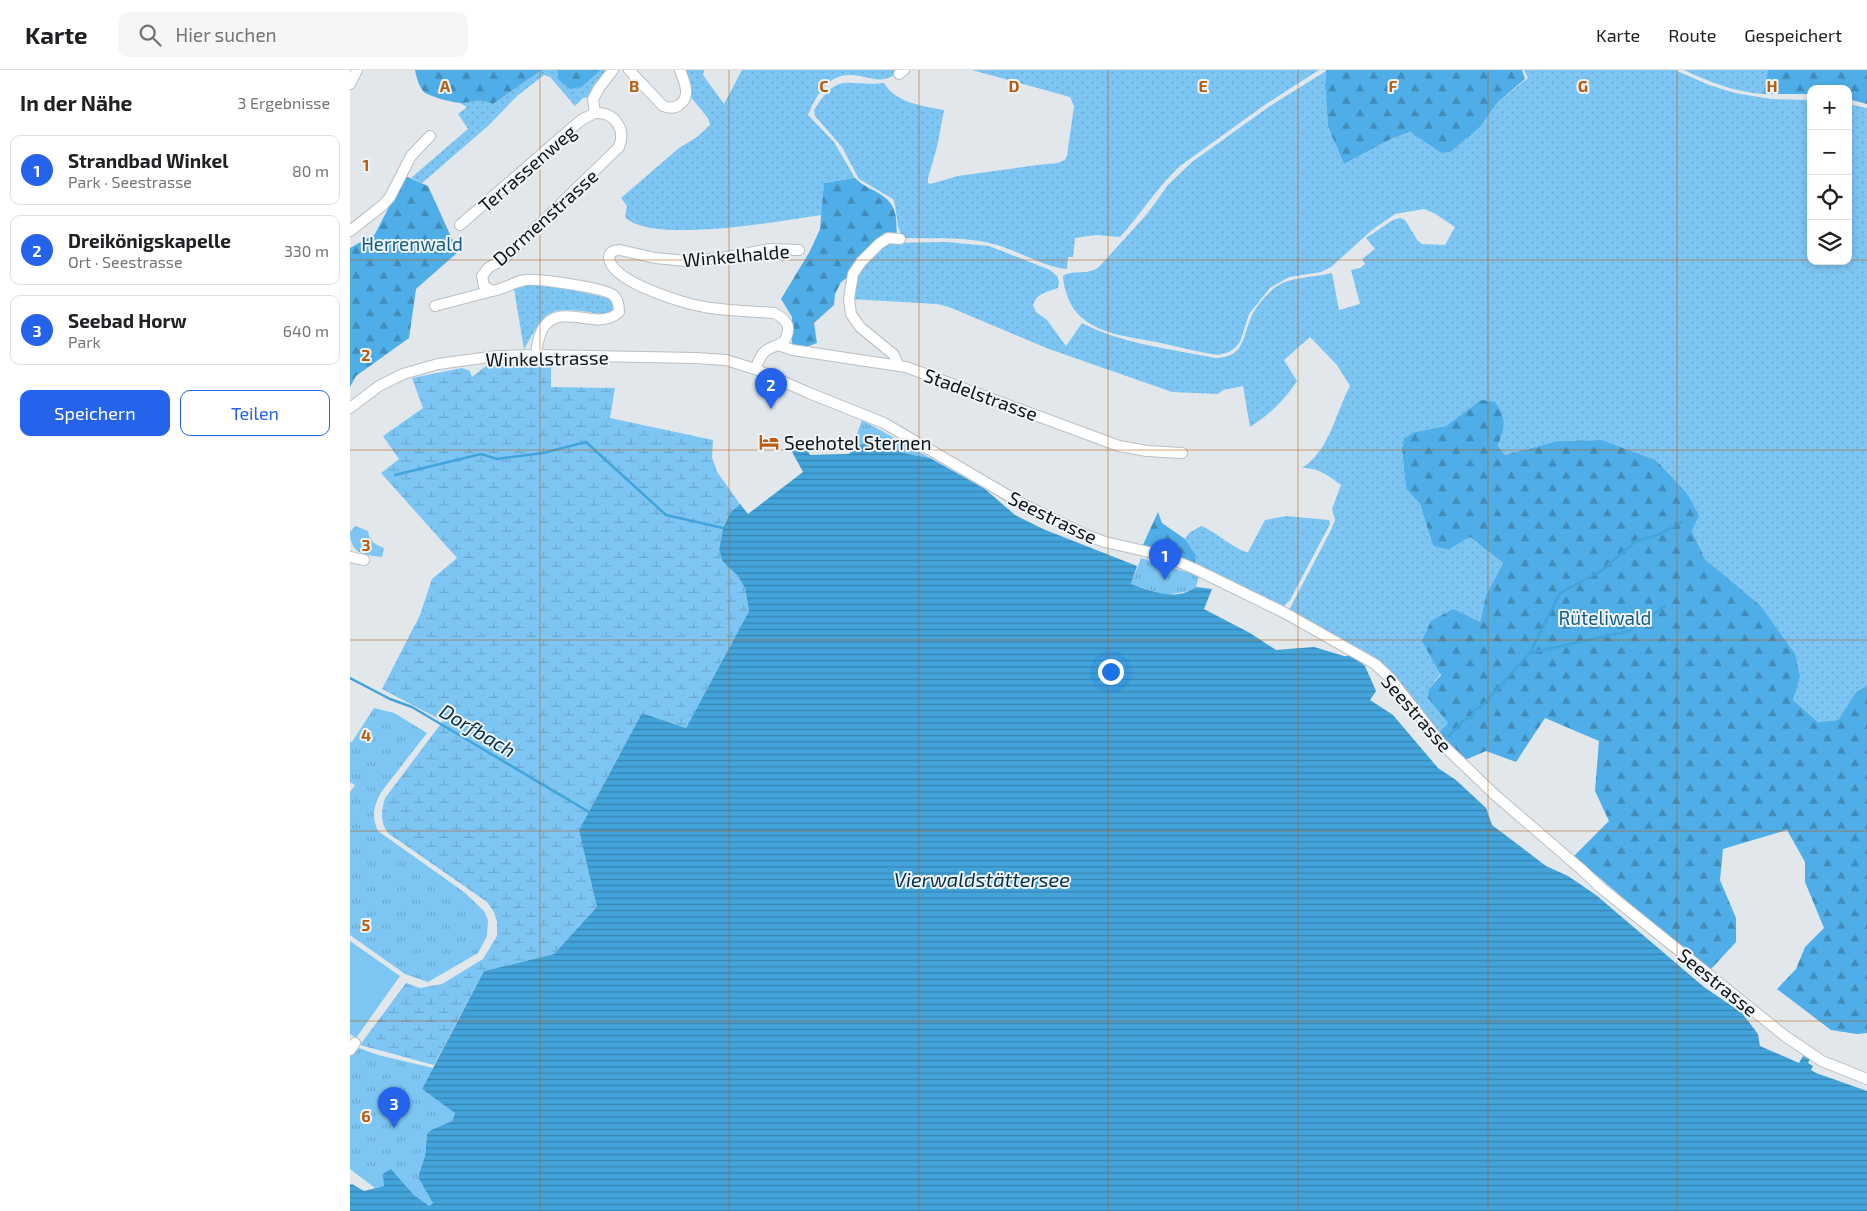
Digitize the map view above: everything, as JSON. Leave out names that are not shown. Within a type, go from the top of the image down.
[{"type":"street","points":[[350,84],[357,70]]},
{"type":"street","points":[[595,112],[593,99],[599,88],[614,70]]},
{"type":"street","points":[[629,70],[663,106],[668,108],[680,104],[686,95],[686,88],[680,70]]},
{"type":"street","name":"Terrassenweg","points":[[460,225],[579,122],[595,112]]},
{"type":"street","name":"Dormenstrasse","points":[[536,354],[538,339],[550,320],[564,315],[607,320],[619,312],[616,298],[606,292],[537,279],[524,280],[492,292],[488,290],[482,281],[484,271],[504,259],[618,147],[622,138],[618,123],[606,114],[595,112]]},
{"type":"street","points":[[350,231],[383,206],[390,197],[411,156],[430,136]]},
{"type":"street","points":[[898,366],[894,355],[860,327],[851,314],[849,299],[853,274],[861,262],[888,238],[900,239]]},
{"type":"street","name":"Winkelhalde","points":[[754,368],[763,352],[770,346],[784,342],[789,331],[788,324],[783,317],[774,313],[705,307],[656,294],[620,274],[609,260],[610,254],[620,250],[655,258],[687,261],[722,258],[770,249],[798,250]]},
{"type":"street","points":[[434,306],[492,292]]},
{"type":"street","name":"Stadelstrasse","points":[[778,345],[793,350],[906,367],[1118,446],[1147,451],[1182,453]]},
{"type":"street","name":"Winkelstrasse","points":[[350,408],[379,386],[403,374],[420,368],[497,356],[536,354],[726,360],[754,368]]},
{"type":"street","name":"Seestrasse","points":[[754,368],[809,394],[884,423],[1021,503],[1086,535],[1105,542],[1162,555],[1195,569],[1285,614],[1375,664],[1390,678],[1441,743],[1494,794],[1600,887],[1785,1036],[1822,1061],[1867,1079]]},
{"type":"street","points":[[350,557],[364,560]]},
{"type":"green space","points":[[415,70],[542,70],[493,104],[480,101],[459,103],[427,94],[421,87]]},
{"type":"green space","points":[[542,70],[557,70],[558,79],[582,87],[601,70],[611,70],[590,97],[583,98],[575,106],[550,77],[544,75],[517,96],[488,126],[422,183],[411,178],[468,129],[458,114],[467,107],[460,103],[479,99],[493,104]]},
{"type":"green space","points":[[557,70],[601,70],[582,87],[570,89],[558,79]]},
{"type":"green space","points":[[682,70],[704,70],[703,75],[724,104],[742,70],[902,70],[881,79],[849,75],[841,76],[828,83],[814,102],[808,115],[834,142],[855,178],[824,183],[822,215],[750,225],[689,230],[661,229],[639,225],[625,217],[627,206],[621,198],[679,148],[697,137],[710,125],[708,118],[689,95]]},
{"type":"green space","points":[[972,70],[1319,70],[1266,104],[1180,166],[1120,237],[1096,235],[1075,238],[1073,257],[1068,257],[1067,269],[1042,263],[986,242],[951,238],[904,238],[899,229],[893,199],[859,179],[842,147],[815,116],[814,110],[830,89],[844,83],[884,83],[889,90],[902,99],[944,110],[937,147],[928,178],[928,183],[930,184],[958,176],[1058,163],[1065,160],[1074,106],[1070,97]]},
{"type":"green space","points":[[1326,70],[1522,70],[1525,79],[1497,103],[1480,127],[1450,152],[1441,153],[1410,132],[1391,139],[1344,164],[1328,127],[1325,86]]},
{"type":"green space","points":[[1524,70],[1675,70],[1709,85],[1735,93],[1771,99],[1807,100],[1807,265],[1852,265],[1852,105],[1867,108],[1867,685],[1855,693],[1838,720],[1818,722],[1793,700],[1799,677],[1760,605],[1705,559],[1692,531],[1686,492],[1656,460],[1602,440],[1557,441],[1505,455],[1498,446],[1502,434],[1482,400],[1446,426],[1415,432],[1404,438],[1402,448],[1406,489],[1420,504],[1433,546],[1448,550],[1470,537],[1503,563],[1486,595],[1480,622],[1429,689],[1448,723],[1438,733],[1401,685],[1288,612],[1331,530],[1335,520],[1332,509],[1341,485],[1328,475],[1313,469],[1302,468],[1319,452],[1326,442],[1350,386],[1337,365],[1310,337],[1284,360],[1297,381],[1276,407],[1250,427],[1243,386],[1223,390],[1218,394],[1172,392],[1049,349],[949,307],[937,304],[850,299],[853,279],[884,243],[947,242],[989,246],[1050,270],[1057,276],[1058,288],[1040,295],[1033,305],[1036,312],[1047,320],[1066,346],[1082,323],[1113,336],[1147,345],[1215,358],[1231,355],[1243,341],[1252,316],[1260,303],[1279,285],[1301,278],[1332,273],[1339,310],[1360,304],[1351,270],[1360,268],[1365,264],[1362,259],[1375,249],[1366,238],[1393,220],[1400,218],[1405,220],[1418,241],[1422,244],[1445,245],[1455,227],[1434,213],[1424,209],[1395,214],[1372,230],[1331,267],[1321,272],[1289,277],[1270,288],[1249,314],[1240,342],[1229,352],[1218,355],[1119,335],[1093,325],[1082,318],[1073,308],[1066,293],[1063,276],[1094,270],[1099,267],[1147,214],[1168,185],[1192,162],[1270,106],[1326,71],[1325,86],[1328,127],[1344,164],[1391,139],[1410,132],[1441,153],[1480,127],[1497,103],[1528,78]]},
{"type":"green space","points":[[1684,70],[1768,70],[1763,94],[1722,86]]},
{"type":"green space","points":[[1768,70],[1867,70],[1867,104],[1852,100],[1852,85],[1807,85],[1807,94],[1763,94]]},
{"type":"green space","name":"Herrenwald","points":[[405,176],[428,186],[458,252],[416,289],[409,338],[356,376],[350,387],[350,248],[375,234]]},
{"type":"green space","points":[[855,178],[883,196],[892,205],[896,216],[897,238],[889,237],[851,275],[841,282],[835,294],[834,305],[814,323],[817,343],[806,347],[792,344],[792,317],[781,299],[810,251],[820,229],[824,183]]},
{"type":"green space","points":[[530,284],[609,298],[613,309],[607,315],[575,310],[552,312],[540,323],[524,349],[514,289]]},
{"type":"green space","points":[[551,364],[551,387],[615,388],[610,418],[713,440],[712,457],[717,472],[740,504],[730,513],[723,528],[719,550],[723,562],[737,575],[745,588],[749,611],[686,728],[642,713],[579,830],[598,907],[554,954],[484,971],[434,1065],[360,1045],[406,983],[420,988],[442,984],[483,959],[497,936],[497,922],[494,912],[487,902],[388,833],[382,820],[385,798],[443,721],[382,689],[420,615],[432,579],[457,558],[381,473],[399,459],[383,436],[423,408],[412,378],[462,368],[470,371],[472,377],[486,366]]},
{"type":"green space","name":"Rüteliwald","points":[[1481,400],[1495,402],[1502,413],[1504,423],[1498,446],[1505,455],[1557,441],[1602,440],[1656,460],[1686,492],[1699,515],[1692,531],[1705,559],[1760,605],[1795,654],[1800,677],[1793,700],[1818,722],[1838,720],[1855,693],[1867,685],[1867,1033],[1857,1034],[1831,1030],[1777,989],[1796,969],[1805,947],[1824,928],[1805,882],[1805,862],[1787,830],[1723,849],[1720,880],[1736,918],[1736,942],[1711,969],[1669,937],[1574,856],[1609,821],[1595,791],[1599,741],[1545,718],[1516,762],[1486,751],[1465,760],[1438,733],[1448,723],[1428,698],[1429,689],[1441,675],[1422,641],[1431,621],[1453,609],[1480,622],[1486,595],[1503,563],[1470,537],[1448,550],[1433,546],[1420,504],[1406,489],[1402,448],[1404,438],[1415,432],[1446,426]]},
{"type":"green space","points":[[862,420],[930,458],[908,454],[869,442],[850,454]]},
{"type":"green space","points":[[1158,512],[1162,523],[1185,539],[1196,555],[1195,565],[1142,547]]},
{"type":"green space","points":[[1286,516],[1329,520],[1330,524],[1290,600],[1281,609],[1195,565],[1196,555],[1185,539],[1189,533],[1201,526],[1238,549],[1248,552],[1265,520]]},
{"type":"green space","points":[[355,526],[368,531],[373,542],[384,548],[382,557],[364,554],[355,549],[350,532]]},
{"type":"green space","points":[[1141,558],[1199,576],[1196,587],[1190,591],[1165,595],[1131,584]]},
{"type":"green space","points":[[374,708],[394,713],[427,733],[379,796],[374,816],[378,831],[464,892],[484,911],[488,920],[487,936],[478,953],[428,982],[405,974],[350,935],[350,792],[355,785],[350,782],[350,742],[352,742]]},
{"type":"green space","points":[[350,941],[400,976],[356,1038],[350,1034]]},
{"type":"green space","points":[[356,1047],[378,1055],[433,1068],[422,1089],[455,1112],[452,1121],[431,1130],[427,1134],[425,1156],[418,1177],[433,1202],[429,1207],[414,1195],[391,1169],[385,1186],[375,1188],[350,1169],[350,1056]]},
{"type":"water","name":"Vierwaldstättersee","points":[[869,442],[908,454],[930,458],[985,489],[1015,515],[1043,529],[1137,566],[1131,584],[1164,594],[1180,594],[1196,587],[1212,589],[1204,609],[1250,633],[1276,650],[1314,647],[1344,656],[1353,656],[1365,666],[1376,691],[1370,700],[1393,715],[1438,768],[1456,780],[1486,808],[1492,825],[1546,866],[1568,876],[1596,895],[1704,987],[1742,1013],[1758,1034],[1760,1046],[1799,1063],[1803,1056],[1810,1059],[1808,1063],[1813,1066],[1811,1070],[1816,1073],[1867,1091],[1867,1211],[350,1211],[350,1185],[352,1184],[364,1191],[384,1186],[383,1174],[391,1169],[414,1195],[429,1206],[433,1203],[418,1177],[425,1156],[427,1134],[431,1130],[452,1121],[455,1113],[422,1089],[484,971],[554,954],[597,907],[579,830],[642,713],[686,728],[749,611],[745,588],[737,575],[723,562],[719,550],[723,528],[730,513],[740,504],[748,514],[803,472],[791,450],[803,443],[810,455],[849,454],[860,445]]},
{"type":"waterway","points":[[395,475],[481,454],[497,459],[543,453],[586,442],[666,515],[723,528]]},
{"type":"waterway","points":[[1449,736],[1464,720],[1472,717],[1474,710],[1483,705],[1530,653],[1560,593],[1601,571],[1636,541],[1658,535],[1682,522]]},
{"type":"waterway","points":[[1530,653],[1629,631],[1665,606]]},
{"type":"waterway","name":"Dorfbach","points":[[350,678],[390,699],[412,707],[589,812]]},
{"type":"place","name":"Dreikönigskapelle","points":[[771,409]]},
{"type":"place","name":"Seehotel Sternen","points":[[769,442]]},
{"type":"place","name":"Strandbad Winkel","points":[[1165,580]]},
{"type":"place","name":"Seebad Horw","points":[[394,1128]]}]
